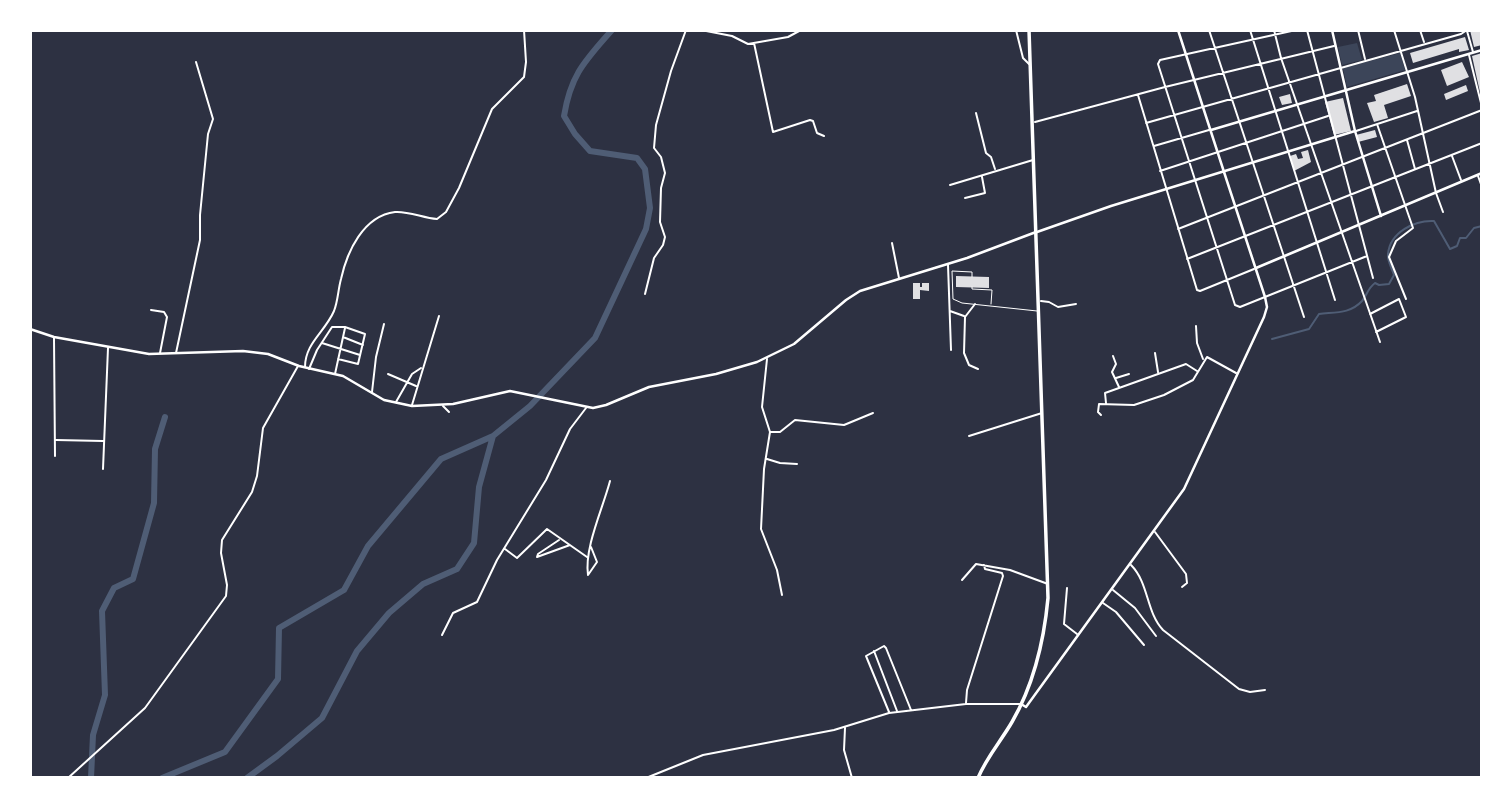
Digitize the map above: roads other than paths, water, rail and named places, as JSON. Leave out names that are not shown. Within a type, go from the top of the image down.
[{"type":"highway","points":[[978,778],[1021,704],[1033,676],[1042,645],[1049,584],[1029,30]]},
{"type":"street","points":[[307,368],[309,348],[333,313],[344,267],[363,230],[374,219],[387,214],[408,213],[437,219],[446,212],[467,173],[474,149],[492,109],[499,99],[524,77],[524,30]]},
{"type":"street","points":[[645,294],[654,258],[665,237],[660,224],[661,188],[665,173],[662,157],[654,148],[656,128],[671,71],[686,30]]},
{"type":"street","points":[[701,30],[732,36],[746,44],[788,37],[801,30]]},
{"type":"street","points":[[1016,30],[1023,58],[1030,64]]},
{"type":"street","points":[[646,778],[702,755],[845,727],[889,713],[966,704],[1026,706],[1154,531],[1189,481],[1264,317],[1266,307],[1178,31],[1186,30]]},
{"type":"street","points":[[1209,30],[1304,317]]},
{"type":"street","points":[[1250,30],[1335,300]]},
{"type":"street","points":[[1274,30],[1281,58],[1380,342]]},
{"type":"street","points":[[1296,30],[1161,60],[1158,64],[1237,306],[1367,256]]},
{"type":"street","points":[[1307,30],[1373,278]]},
{"type":"street","points":[[1332,30],[1355,131],[1381,216]]},
{"type":"street","points":[[1357,30],[1365,60]]},
{"type":"street","points":[[1394,30],[1408,71],[1436,193],[1443,212]]},
{"type":"street","points":[[1420,30],[1425,44]]},
{"type":"street","points":[[1146,123],[1467,30],[1482,108],[1178,229]]},
{"type":"street","points":[[754,43],[773,131],[812,120],[817,133],[824,136]]},
{"type":"street","points":[[1032,123],[1165,87],[1335,46]]},
{"type":"street","points":[[1153,146],[1482,50]]},
{"type":"street","points":[[175,354],[200,240],[208,134],[212,119],[196,62]]},
{"type":"street","points":[[1138,95],[1187,259],[1197,290],[1200,291],[1480,174],[1482,187]]},
{"type":"street","points":[[30,329],[108,348],[160,355],[254,352],[268,354],[299,366],[335,374],[357,382],[372,393],[396,403],[412,406],[443,406],[505,391],[599,407],[649,387],[716,374],[767,358],[794,344],[851,297],[866,289],[948,264],[1111,206],[1418,110]]},
{"type":"street","points":[[976,113],[986,153],[996,170]]},
{"type":"street","points":[[1160,171],[1329,116]]},
{"type":"street","points":[[1377,124],[1412,225],[1396,241],[1389,257],[1406,299]]},
{"type":"street","points":[[1407,139],[1415,169]]},
{"type":"street","points":[[1187,259],[1482,143]]},
{"type":"street","points":[[1452,155],[1461,181]]},
{"type":"street","points":[[950,185],[1034,160]]},
{"type":"street","points":[[965,198],[985,193],[981,175]]},
{"type":"street","points":[[892,243],[900,279]]},
{"type":"street","points":[[948,264],[951,350]]},
{"type":"street","points":[[1369,314],[1399,299],[1406,317],[1375,332]]},
{"type":"street","points":[[1039,301],[1058,307],[1076,304]]},
{"type":"street","points":[[975,304],[965,317],[965,356],[969,365],[978,369]]},
{"type":"street","points":[[151,310],[161,310],[167,317],[160,355]]},
{"type":"street","points":[[948,310],[965,317]]},
{"type":"street","points":[[957,314],[969,313]]},
{"type":"street","points":[[412,406],[439,316]]},
{"type":"street","points":[[372,393],[376,357],[384,324]]},
{"type":"street","points":[[1196,326],[1198,347],[1203,360]]},
{"type":"street","points":[[307,368],[332,327],[345,327],[365,334],[357,365],[338,359]]},
{"type":"street","points":[[335,374],[345,327]]},
{"type":"street","points":[[54,337],[55,456]]},
{"type":"street","points":[[343,337],[364,345]]},
{"type":"street","points":[[321,343],[361,356]]},
{"type":"street","points":[[103,469],[108,348]]},
{"type":"street","points":[[1154,353],[1158,373]]},
{"type":"street","points":[[1112,356],[1116,364],[1112,371],[1119,388]]},
{"type":"street","points":[[1101,415],[1098,412],[1099,404],[1134,405],[1161,397],[1191,382],[1203,360],[1211,357],[1237,374]]},
{"type":"street","points":[[767,358],[762,407],[770,432],[761,528],[778,570],[782,595]]},
{"type":"street","points":[[1107,404],[1105,394],[1158,373],[1186,364],[1198,371]]},
{"type":"street","points":[[68,778],[145,708],[226,596],[222,540],[252,492],[257,476],[263,428],[299,366]]},
{"type":"street","points":[[396,403],[414,372],[423,367]]},
{"type":"street","points":[[388,374],[417,387]]},
{"type":"street","points":[[1115,379],[1129,374]]},
{"type":"street","points":[[443,406],[449,412]]},
{"type":"street","points":[[442,635],[453,613],[477,602],[504,548],[546,480],[570,429],[587,407]]},
{"type":"street","points":[[969,436],[1042,412]]},
{"type":"street","points":[[770,432],[780,432],[794,420],[844,425],[873,414]]},
{"type":"street","points":[[55,440],[104,441]]},
{"type":"street","points":[[766,458],[778,463],[797,464]]},
{"type":"street","points":[[591,547],[597,562],[589,575],[588,558],[591,547],[610,481]]},
{"type":"street","points":[[504,548],[517,558],[546,530],[571,544],[588,558]]},
{"type":"street","points":[[1154,531],[1185,572],[1188,581],[1182,587]]},
{"type":"street","points":[[560,539],[537,557],[571,544]]},
{"type":"street","points":[[1130,564],[1143,581],[1156,621],[1163,629],[1239,689],[1250,692],[1265,690]]},
{"type":"street","points":[[962,580],[973,566],[984,565],[1010,570],[1049,584]]},
{"type":"street","points":[[966,704],[967,690],[1003,576],[1002,573],[985,569],[984,565]]},
{"type":"street","points":[[1067,588],[1064,624],[1078,635]]},
{"type":"street","points":[[1112,589],[1135,608],[1156,636]]},
{"type":"street","points":[[1102,603],[1116,612],[1144,645]]},
{"type":"street","points":[[889,713],[866,658],[866,655],[884,646],[911,710]]},
{"type":"street","points":[[874,651],[897,712]]},
{"type":"street","points":[[845,727],[844,750],[852,778]]},
{"type":"lane","points":[[972,277],[972,272],[952,271],[951,295],[959,302],[1039,311]]},
{"type":"lane","points":[[972,287],[992,290],[991,306]]},
{"type":"waterway","points":[[162,778],[225,752],[278,679],[279,628],[344,590],[368,546],[441,459],[493,436],[530,406],[595,338],[646,229],[650,208],[645,169],[637,158],[590,151],[564,116],[580,69],[612,30]]},
{"type":"waterway","points":[[1272,339],[1309,329],[1319,314],[1342,312],[1352,308],[1362,301],[1375,283],[1389,284],[1394,275],[1388,259],[1390,246],[1398,234],[1412,225],[1434,221],[1450,249],[1457,246],[1460,238],[1466,238],[1474,228],[1482,226]]},
{"type":"waterway","points":[[91,778],[93,735],[105,695],[102,611],[114,588],[133,579],[154,503],[155,449],[165,417]]},
{"type":"waterway","points":[[247,778],[322,718],[357,651],[389,613],[423,584],[457,569],[474,543],[479,487],[493,436]]}]
